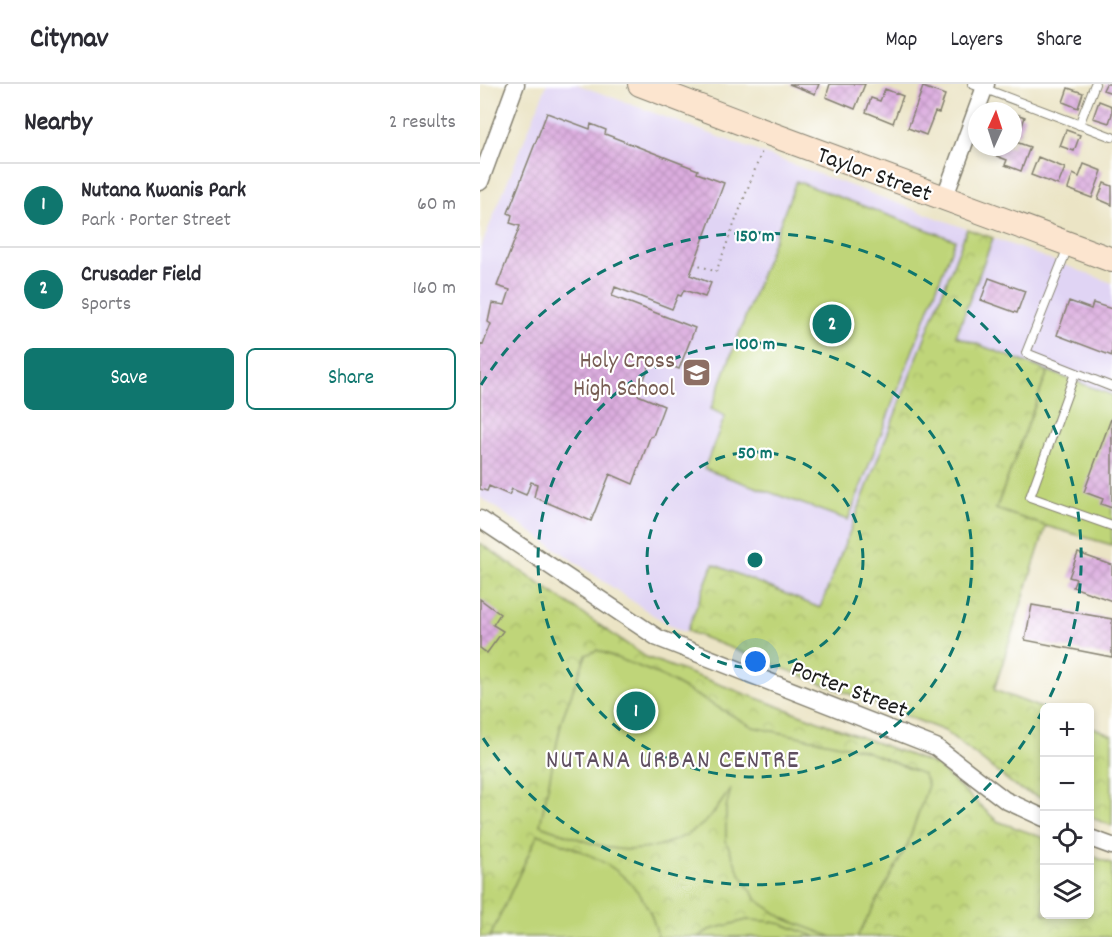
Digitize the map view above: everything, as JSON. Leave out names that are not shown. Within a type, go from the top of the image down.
[{"type":"main road","name":"Taylor Street","points":[[640,84],[1112,260]]},
{"type":"street","points":[[480,182],[516,84]]},
{"type":"street","points":[[944,199],[981,85]]},
{"type":"street","name":"Porter Street","points":[[480,519],[658,638],[936,747],[1005,800],[1040,816]]},
{"type":"street","points":[[1094,840],[1112,846]]},
{"type":"lane","points":[[1079,125],[1095,84]]},
{"type":"lane","points":[[981,85],[1112,137]]},
{"type":"lane","points":[[1069,244],[1026,353],[1112,387]]},
{"type":"lane","points":[[1075,373],[1030,497],[1112,526]]},
{"type":"path","points":[[694,263],[716,272],[768,133]]},
{"type":"shaded area","name":"Holy Cross High School","points":[[547,84],[576,84],[967,229],[820,608],[713,564],[687,631],[681,631],[653,615],[480,497],[480,249]]},
{"type":"shaded area","points":[[993,238],[1112,283],[1112,395],[956,336]]},
{"type":"green space","points":[[796,181],[955,240],[848,520],[704,469],[725,416],[711,409]]},
{"type":"green space","points":[[967,229],[993,238],[956,336],[1048,371],[996,509],[1046,526],[994,690],[1040,707],[1040,797],[1019,789],[945,731],[687,631],[713,564],[820,608]]},
{"type":"green space","points":[[1048,371],[1112,395],[1112,545],[996,509]]},
{"type":"green space","points":[[480,543],[646,657],[936,765],[997,821],[1040,837],[1040,919],[1094,919],[1094,857],[1112,864],[1112,937],[480,937]]},
{"type":"green space","points":[[597,650],[660,675],[753,727],[860,749],[923,774],[928,785],[907,846],[857,937],[832,937],[785,919],[757,900],[739,872],[726,841],[726,808],[731,788],[708,820],[698,828],[676,840],[652,847],[635,850],[604,847],[540,825],[562,719],[586,655]]},
{"type":"green space","points":[[1094,728],[1112,735],[1112,826],[1094,819]]},
{"type":"green space","points":[[538,834],[597,859],[628,881],[641,896],[651,914],[658,937],[490,937]]},
{"type":"green space","points":[[747,920],[782,924],[817,937],[698,937],[709,930]]},
{"type":"building","points":[[789,84],[819,84],[815,94]]},
{"type":"building","points":[[830,84],[865,84],[855,109],[826,97]]},
{"type":"building","points":[[1106,84],[1112,84],[1112,93],[1103,90]]},
{"type":"building","points":[[923,87],[945,95],[939,113],[935,112],[926,135],[908,128]]},
{"type":"building","points":[[1068,88],[1083,93],[1078,108],[1063,102]]},
{"type":"building","points":[[885,89],[903,96],[893,123],[866,112],[871,98],[880,101]]},
{"type":"building","points":[[1099,101],[1112,106],[1109,123],[1093,118]]},
{"type":"building","name":"Holy Cross High School","points":[[547,113],[590,129],[591,124],[606,130],[605,134],[698,170],[697,173],[724,183],[690,275],[711,283],[705,297],[684,290],[681,296],[678,295],[672,309],[615,287],[612,296],[695,328],[679,369],[652,358],[638,395],[664,406],[653,436],[650,437],[633,484],[610,474],[591,521],[534,497],[537,484],[531,482],[526,495],[512,489],[509,495],[489,486],[487,491],[480,489],[480,344],[483,345],[491,324],[488,322],[492,303],[505,305],[510,290],[497,286],[520,226],[510,223],[512,215],[508,213]]},
{"type":"building","points":[[1066,130],[1080,135],[1074,151],[1060,146]]},
{"type":"building","points":[[1022,144],[1030,147],[1021,171],[1005,165],[1007,160],[997,156],[1022,156]]},
{"type":"building","points":[[1038,157],[1065,168],[1058,185],[1031,175]]},
{"type":"building","points":[[1084,164],[1102,171],[1092,198],[1068,189],[1073,174],[1079,177]]},
{"type":"building","points":[[1104,183],[1112,186],[1112,205],[1098,199]]},
{"type":"building","points":[[989,278],[1025,291],[1017,313],[981,300]]},
{"type":"building","points":[[1069,301],[1091,309],[1093,303],[1112,309],[1112,356],[1057,335]]},
{"type":"building","points":[[1112,416],[1112,508],[1101,504],[1103,499],[1084,492]]},
{"type":"building","points":[[1078,553],[1112,565],[1112,601],[1073,587],[1076,579],[1069,577]]},
{"type":"building","points":[[480,599],[500,614],[493,625],[503,631],[487,653],[480,648]]},
{"type":"building","points":[[1032,605],[1112,619],[1112,657],[1025,640]]},
{"type":"place","name":"Crusader Field","points":[[832,324]]},
{"type":"place","name":"Holy Cross High School","points":[[696,373]]},
{"type":"place","name":"Nutana Kwanis Park","points":[[636,711]]},
{"type":"district","name":"NUTANA URBAN CENTRE","points":[[673,758]]}]
